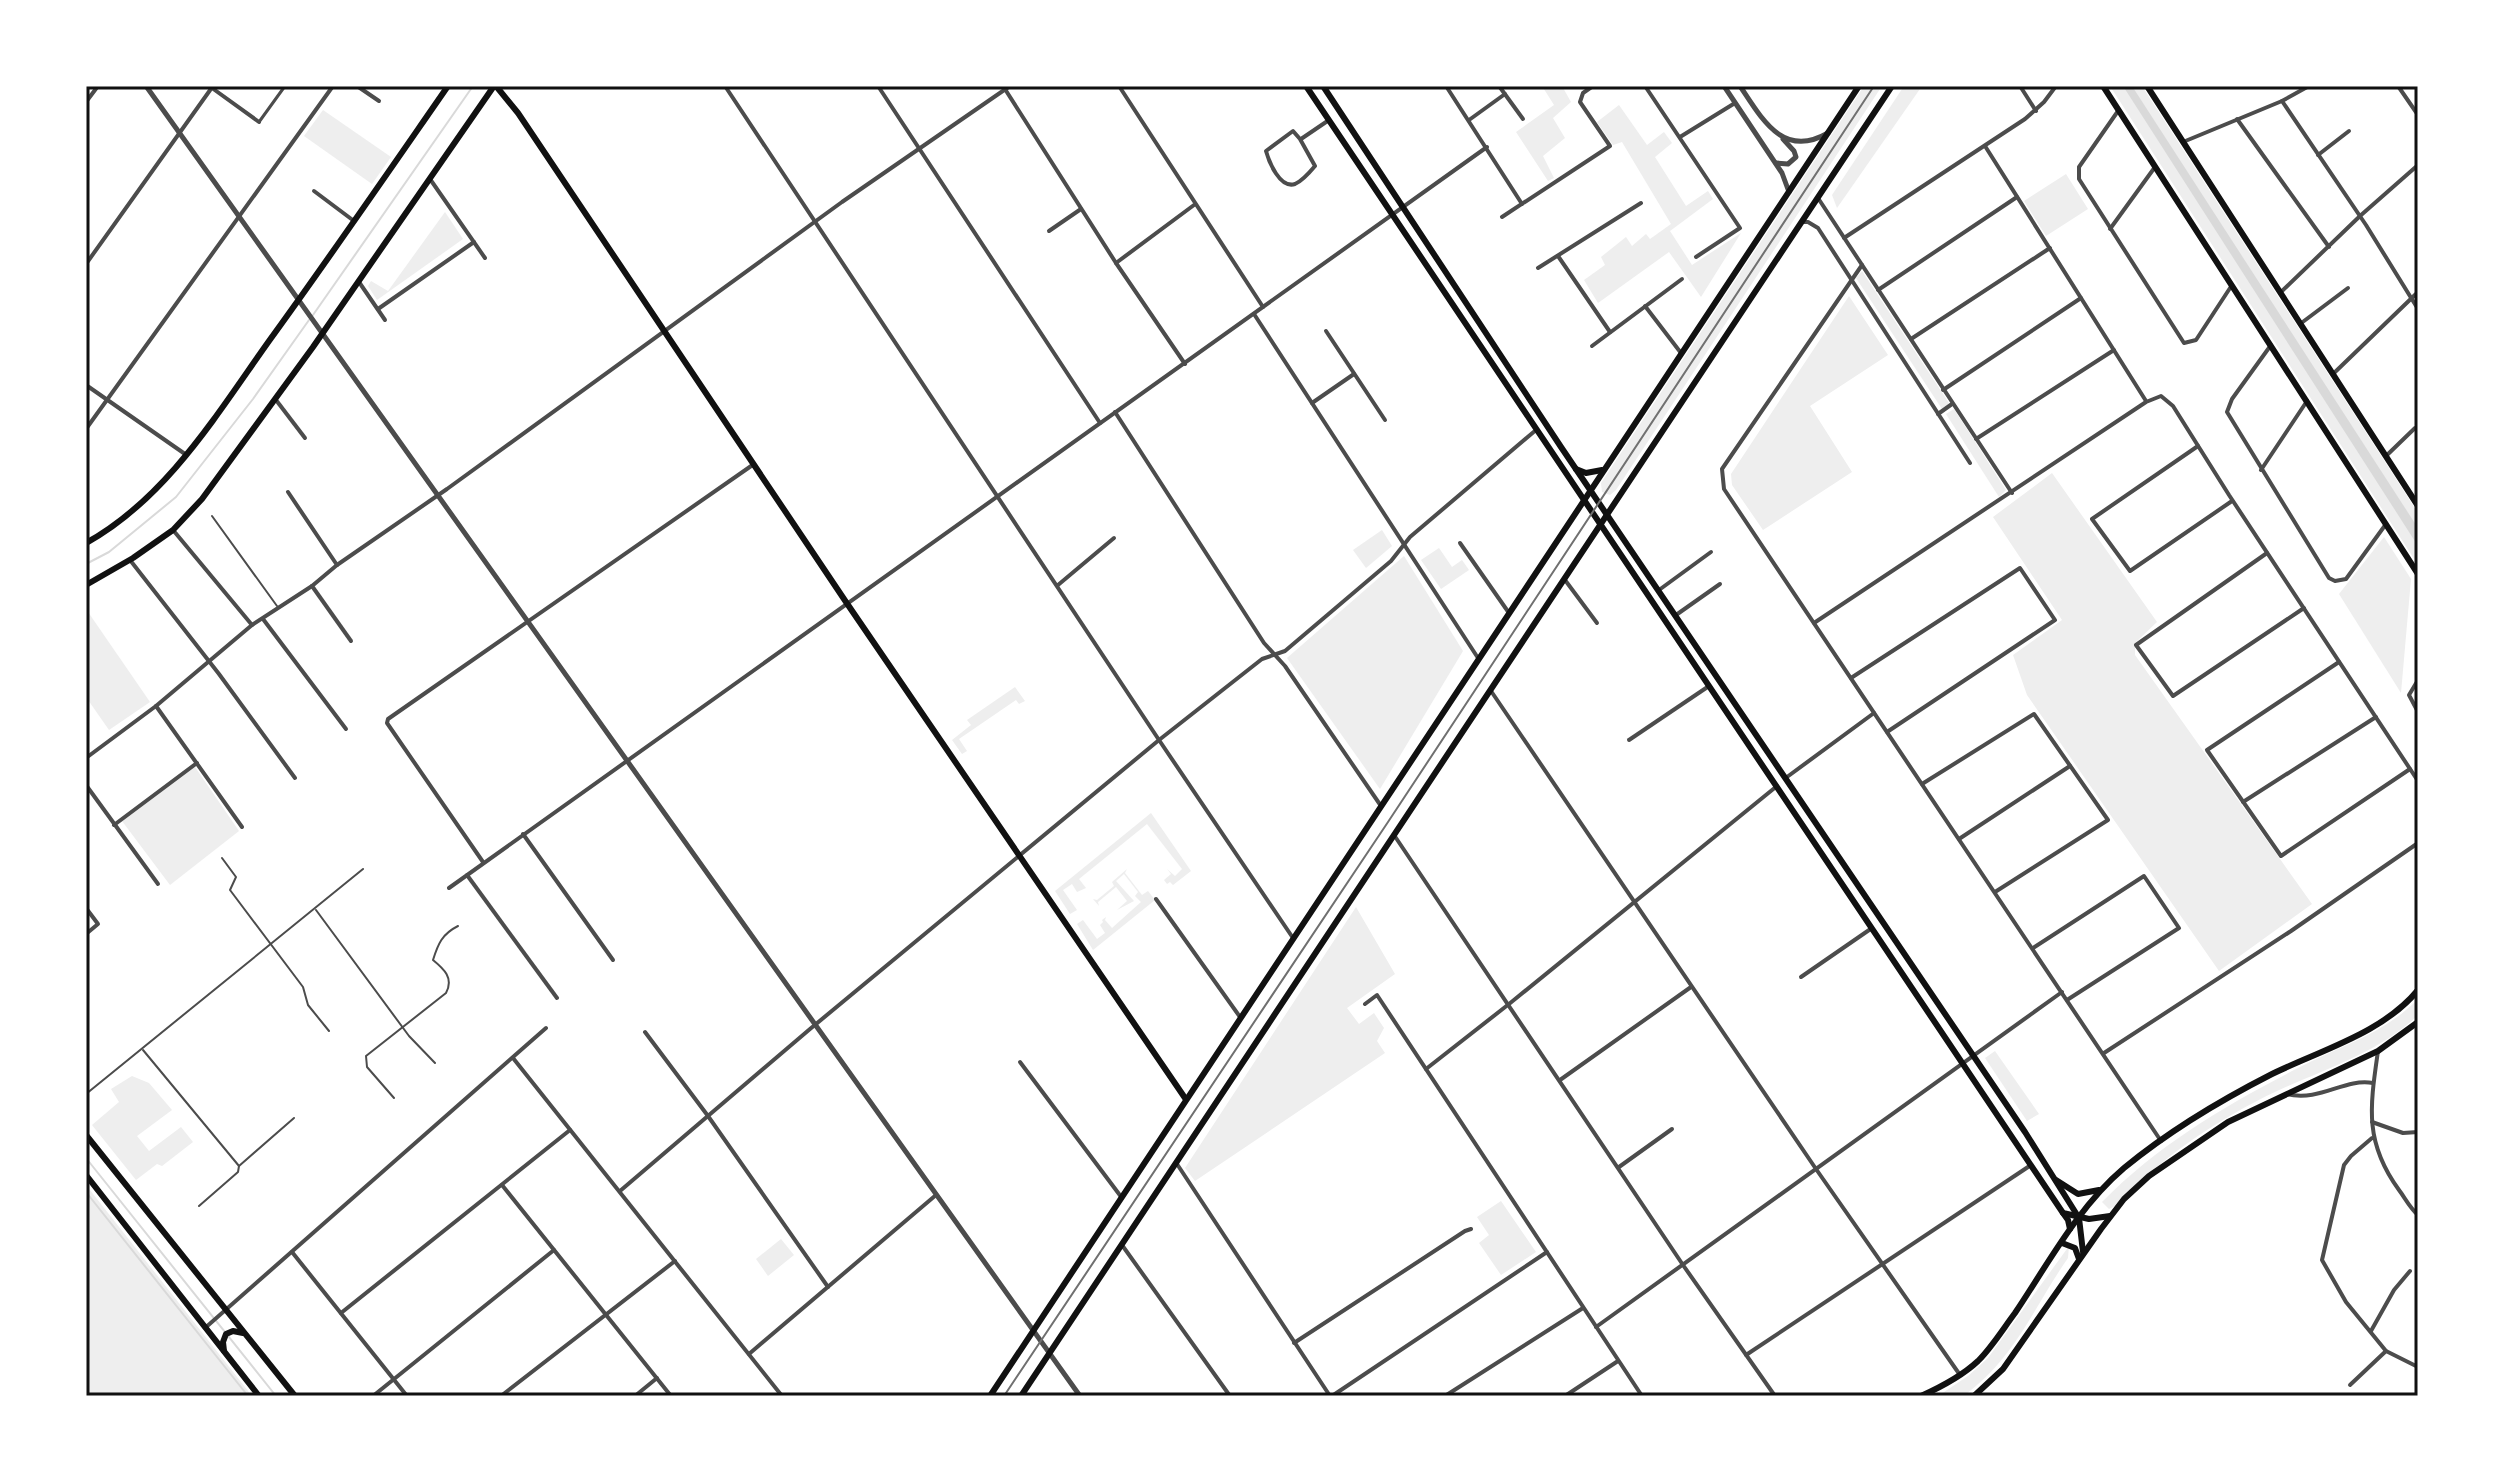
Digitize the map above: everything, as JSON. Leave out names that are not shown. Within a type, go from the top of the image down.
[{"type":"main road","points":[[86,543],[133,511],[185,454],[300,303],[448,86]]},
{"type":"main road","points":[[86,585],[173,530],[202,499],[276,400],[321,331],[359,282],[495,86],[518,113],[846,602],[1185,1098]]},
{"type":"main road","points":[[1306,86],[2068,1220],[2070,1229]]},
{"type":"main road","points":[[1323,86],[1576,469],[1787,777],[2056,1180],[2079,1218],[2083,1252]]},
{"type":"main road","points":[[990,1396],[1859,86]]},
{"type":"main road","points":[[1021,1396],[1892,86]]},
{"type":"main road","points":[[2103,86],[2418,574]]},
{"type":"main road","points":[[2147,86],[2418,506]]},
{"type":"main road","points":[[1576,469],[1586,473],[1602,470]]},
{"type":"main road","points":[[1921,1396],[1960,1375],[1988,1349],[2070,1229],[2102,1189],[2123,1169],[2243,1089],[2388,1018],[2418,990]]},
{"type":"main road","points":[[1974,1396],[2011,1359],[2083,1252],[2137,1185],[2228,1122],[2378,1051],[2418,1022]]},
{"type":"main road","points":[[86,1135],[224,1312],[295,1396]]},
{"type":"main road","points":[[86,1175],[208,1326],[259,1396]]},
{"type":"main road","points":[[2056,1180],[2078,1194],[2102,1189]]},
{"type":"main road","points":[[2063,1213],[2079,1218],[2110,1216]]},
{"type":"main road","points":[[2062,1243],[2075,1248],[2079,1259]]},
{"type":"main road","points":[[224,1351],[223,1342],[228,1332],[243,1333]]},
{"type":"street","points":[[86,102],[98,86]]},
{"type":"street","points":[[146,86],[1080,1396]]},
{"type":"street","points":[[86,264],[213,87],[259,122],[285,86]]},
{"type":"street","points":[[86,429],[333,86]]},
{"type":"street","points":[[357,86],[379,101]]},
{"type":"street","points":[[725,86],[1293,938]]},
{"type":"street","points":[[878,86],[1100,423]]},
{"type":"street","points":[[1119,86],[1263,307]]},
{"type":"street","points":[[1446,86],[1522,204]]},
{"type":"street","points":[[1499,86],[1523,119]]},
{"type":"street","points":[[1502,217],[1610,146],[1580,102],[1580,97],[1593,86]]},
{"type":"street","points":[[1645,86],[1740,228],[1696,257]]},
{"type":"street","points":[[1724,86],[1786,180],[1789,193]]},
{"type":"street","points":[[1740,86],[1763,119],[1796,154],[1788,164],[1775,162]]},
{"type":"street","points":[[2020,86],[2036,111]]},
{"type":"street","points":[[1844,238],[2036,111],[2056,86]]},
{"type":"street","points":[[2183,142],[2282,101],[2309,86]]},
{"type":"street","points":[[2398,86],[2418,115]]},
{"type":"street","points":[[86,758],[156,706],[252,625],[312,586],[814,222],[1006,87],[1081,209],[1185,364]]},
{"type":"street","points":[[1469,120],[1505,94]]},
{"type":"street","points":[[2282,101],[2418,309]]},
{"type":"street","points":[[1679,137],[1735,103]]},
{"type":"street","points":[[2119,110],[2079,167],[2079,179],[2184,343],[2196,340],[2232,285]]},
{"type":"street","points":[[2237,119],[2329,247]]},
{"type":"street","points":[[1300,139],[1329,120]]},
{"type":"street","points":[[2318,155],[2349,131]]},
{"type":"street","points":[[1289,132],[1296,133],[1300,139],[1315,166],[1290,185],[1281,180],[1266,151],[1289,132]]},
{"type":"street","points":[[1776,132],[1788,140],[1801,143],[1829,132]]},
{"type":"street","points":[[1985,146],[2146,402]]},
{"type":"street","points":[[449,888],[1487,147]]},
{"type":"street","points":[[2280,293],[2418,165]]},
{"type":"street","points":[[2110,229],[2155,167]]},
{"type":"street","points":[[430,179],[485,258]]},
{"type":"street","points":[[314,191],[354,221]]},
{"type":"street","points":[[1878,290],[2017,197]]},
{"type":"street","points":[[1818,198],[2012,493]]},
{"type":"street","points":[[1538,268],[1641,203]]},
{"type":"street","points":[[1116,263],[1194,204]]},
{"type":"street","points":[[1049,231],[1081,209]]},
{"type":"street","points":[[1802,222],[1818,228],[1970,463]]},
{"type":"street","points":[[378,309],[474,242]]},
{"type":"street","points":[[1910,339],[2050,248]]},
{"type":"street","points":[[1558,256],[1610,332]]},
{"type":"street","points":[[1862,265],[1722,469],[1724,489],[2161,1141]]},
{"type":"street","points":[[1592,346],[1682,279]]},
{"type":"street","points":[[359,282],[385,320]]},
{"type":"street","points":[[2300,324],[2348,288]]},
{"type":"street","points":[[2333,374],[2418,292]]},
{"type":"street","points":[[1943,390],[2081,298]]},
{"type":"street","points":[[1645,306],[1681,353]]},
{"type":"street","points":[[1254,314],[1478,658]]},
{"type":"street","points":[[1326,331],[1385,420]]},
{"type":"street","points":[[2271,345],[2228,405],[2227,412],[2324,571],[2335,581],[2346,579],[2386,524]]},
{"type":"street","points":[[1976,439],[2114,350]]},
{"type":"street","points":[[1312,403],[1354,374]]},
{"type":"street","points":[[86,385],[185,454]]},
{"type":"street","points":[[1814,623],[2146,402],[2161,396],[2168,399],[2418,781]]},
{"type":"street","points":[[276,400],[305,438]]},
{"type":"street","points":[[2261,470],[2307,401]]},
{"type":"street","points":[[1938,414],[1952,404]]},
{"type":"street","points":[[1115,412],[1264,643],[1285,666],[1381,806]]},
{"type":"street","points":[[2386,456],[2415,428]]},
{"type":"street","points":[[620,1191],[1159,740],[1262,659],[1285,651],[1391,561],[1403,544],[1536,430]]},
{"type":"street","points":[[2198,446],[2092,519],[2130,571],[2233,501]]},
{"type":"street","points":[[483,862],[387,723],[388,719],[754,464]]},
{"type":"street","points":[[288,492],[337,565]]},
{"type":"street","points":[[173,530],[252,625]]},
{"type":"street","points":[[1058,585],[1114,538]]},
{"type":"street","points":[[1460,543],[1509,613]]},
{"type":"street","points":[[1659,590],[1711,552]]},
{"type":"street","points":[[2267,553],[2136,645],[2173,696],[2304,608]]},
{"type":"street","points":[[130,560],[295,778]]},
{"type":"street","points":[[1851,678],[2020,568],[2055,620],[1887,732]]},
{"type":"street","points":[[1564,578],[1597,623]]},
{"type":"street","points":[[1676,615],[1720,584]]},
{"type":"street","points":[[312,586],[351,641]]},
{"type":"street","points":[[262,618],[346,729]]},
{"type":"street","points":[[2339,662],[2207,750],[2281,856],[2410,769]]},
{"type":"street","points":[[2418,680],[2409,695],[2418,712]]},
{"type":"street","points":[[1629,740],[1709,686]]},
{"type":"street","points":[[1490,689],[1691,987],[1960,1375]]},
{"type":"street","points":[[156,706],[242,827]]},
{"type":"street","points":[[1787,777],[1874,713]]},
{"type":"street","points":[[1922,784],[2034,714],[2108,820],[1995,892]]},
{"type":"street","points":[[2243,802],[2376,717]]},
{"type":"street","points":[[114,825],[197,763]]},
{"type":"street","points":[[1959,839],[2070,766]]},
{"type":"street","points":[[86,785],[158,884]]},
{"type":"street","points":[[1426,1069],[1777,786]]},
{"type":"street","points":[[523,834],[613,960]]},
{"type":"street","points":[[1394,835],[1683,1265],[1775,1396]]},
{"type":"street","points":[[2104,1054],[2418,843]]},
{"type":"street","points":[[467,875],[557,998]]},
{"type":"street","points":[[2033,948],[2144,876],[2179,928],[2067,1000]]},
{"type":"street","points":[[1156,899],[1240,1017]]},
{"type":"street","points":[[86,908],[98,924],[86,934]]},
{"type":"street","points":[[1801,977],[1872,928]]},
{"type":"street","points":[[1560,1080],[1691,987]]},
{"type":"street","points":[[1596,1327],[2062,992]]},
{"type":"street","points":[[1365,1004],[1377,995],[1642,1396]]},
{"type":"street","points":[[208,1326],[546,1028]]},
{"type":"street","points":[[645,1032],[828,1287]]},
{"type":"street","points":[[2378,1051],[2373,1083],[2372,1138],[2384,1170],[2418,1215]]},
{"type":"street","points":[[513,1058],[749,1354],[778,1395]]},
{"type":"street","points":[[1020,1062],[1122,1198]]},
{"type":"street","points":[[2285,1094],[2308,1097],[2360,1082],[2373,1083]]},
{"type":"street","points":[[2372,1122],[2403,1133],[2418,1132]]},
{"type":"street","points":[[1619,1167],[1672,1129]]},
{"type":"street","points":[[341,1313],[570,1130]]},
{"type":"street","points":[[2372,1138],[2344,1165],[2321,1256],[2324,1268],[2346,1302],[2386,1351],[2418,1367]]},
{"type":"street","points":[[1176,1162],[1331,1396],[1547,1252]]},
{"type":"street","points":[[1746,1355],[2031,1165]]},
{"type":"street","points":[[502,1185],[671,1396]]},
{"type":"street","points":[[749,1354],[936,1195]]},
{"type":"street","points":[[1294,1343],[1471,1229]]},
{"type":"street","points":[[1122,1245],[1230,1396]]},
{"type":"street","points":[[373,1396],[554,1250]]},
{"type":"street","points":[[292,1252],[407,1396]]},
{"type":"street","points":[[501,1396],[675,1261]]},
{"type":"street","points":[[2371,1331],[2394,1290],[2410,1271]]},
{"type":"street","points":[[1445,1396],[1583,1308]]},
{"type":"street","points":[[2350,1385],[2386,1351]]},
{"type":"street","points":[[1565,1396],[1618,1361]]},
{"type":"street","points":[[635,1396],[657,1378]]},
{"type":"lane","points":[[212,516],[278,608]]},
{"type":"lane","points":[[222,858],[236,877],[230,890],[303,987],[308,1005],[329,1031]]},
{"type":"lane","points":[[86,1094],[363,869]]},
{"type":"lane","points":[[315,909],[402,1026],[435,1063]]},
{"type":"lane","points":[[394,1098],[367,1067],[366,1056],[446,993],[450,979],[433,960],[439,941],[458,926]]},
{"type":"lane","points":[[142,1049],[239,1166]]},
{"type":"lane","points":[[199,1206],[294,1118]]},
{"type":"shaded area","points":[[1542,86],[1562,86],[1571,102],[1553,118],[1565,138],[1543,156],[1554,178],[1548,181],[1516,132],[1554,105]]},
{"type":"shaded area","points":[[1864,86],[1882,86],[1616,490],[1610,495],[1602,492],[1601,483]]},
{"type":"shaded area","points":[[1904,86],[1922,86],[1837,208],[1832,195]]},
{"type":"shaded area","points":[[2110,86],[2142,86],[2418,513],[2418,565]]},
{"type":"shaded area","points":[[2123,86],[2132,86],[2418,528],[2418,546]]},
{"type":"shaded area","points":[[1619,105],[1647,145],[1664,132],[1672,143],[1655,157],[1686,206],[1708,191],[1713,199],[1670,231],[1692,265],[1741,233],[1701,297],[1669,252],[1598,303],[1584,280],[1605,265],[1601,257],[1626,237],[1632,246],[1646,234],[1650,239],[1671,224],[1622,142],[1613,145],[1597,122]]},
{"type":"shaded area","points":[[323,110],[391,157],[372,184],[304,136]]},
{"type":"shaded area","points":[[2066,174],[2088,209],[2046,236],[2024,201]]},
{"type":"shaded area","points":[[445,212],[463,239],[377,300],[368,286],[371,281],[388,291]]},
{"type":"shaded area","points":[[1862,271],[1949,403],[1942,409],[1856,278]]},
{"type":"shaded area","points":[[1849,296],[1888,355],[1810,406],[1852,472],[1763,530],[1732,485],[1731,474]]},
{"type":"shaded area","points":[[1954,409],[2006,490],[1999,497],[1946,414]]},
{"type":"shaded area","points":[[2052,473],[2157,622],[2135,643],[2135,655],[2312,904],[2219,971],[2027,695],[2013,655],[2062,620],[1993,517]]},
{"type":"shaded area","points":[[1382,530],[1392,546],[1366,568],[1353,550]]},
{"type":"shaded area","points":[[2384,537],[2411,579],[2401,693],[2339,594]]},
{"type":"shaded area","points":[[1439,548],[1452,567],[1462,560],[1469,570],[1441,589],[1421,560]]},
{"type":"shaded area","points":[[1404,556],[1463,651],[1380,789],[1287,658]]},
{"type":"shaded area","points":[[86,609],[150,702],[109,730],[86,697]]},
{"type":"shaded area","points":[[1015,687],[1025,701],[1019,704],[1016,700],[959,739],[967,751],[962,754],[952,740],[971,725],[967,720]]},
{"type":"shaded area","points":[[195,767],[239,831],[170,885],[122,821]]},
{"type":"shaded area","points":[[1151,813],[1191,871],[1173,885],[1170,882],[1167,884],[1164,880],[1171,874],[1167,869],[1175,876],[1182,869],[1147,824],[1079,879],[1086,888],[1077,892],[1072,884],[1063,890],[1077,910],[1070,914],[1055,891]]},
{"type":"shaded area","points":[[1127,869],[1125,873],[1142,895],[1148,891],[1155,900],[1093,950],[1077,924],[1083,920],[1097,939],[1105,933],[1100,925],[1102,920],[1106,917],[1112,928],[1141,902],[1135,896],[1138,892],[1124,874],[1116,881],[1134,901],[1117,910],[1127,901],[1116,887],[1098,902],[1099,906],[1093,899],[1097,900],[1114,886],[1112,882]]},
{"type":"shaded area","points":[[1356,907],[1395,974],[1347,1008],[1359,1024],[1374,1013],[1384,1028],[1377,1041],[1385,1053],[1195,1181],[1185,1168]]},
{"type":"shaded area","points":[[2418,999],[2418,1015],[2387,1039],[2233,1114],[2171,1155],[2117,1205],[2109,1209],[2102,1202],[2147,1162],[2194,1127],[2271,1082],[2376,1030]]},
{"type":"shaded area","points":[[1995,1051],[2039,1114],[2027,1121],[1985,1058]]},
{"type":"shaded area","points":[[132,1076],[149,1083],[172,1110],[137,1136],[149,1151],[181,1127],[193,1142],[162,1166],[157,1164],[136,1180],[92,1125],[119,1102],[111,1089]]},
{"type":"shaded area","points":[[86,1185],[252,1396],[86,1396]]},
{"type":"shaded area","points":[[1501,1201],[1536,1252],[1501,1275],[1479,1243],[1489,1235],[1477,1217]]},
{"type":"shaded area","points":[[781,1239],[794,1255],[768,1276],[756,1259]]},
{"type":"shaded area","points":[[2069,1246],[2068,1258],[2022,1332],[1996,1366],[1963,1396],[1938,1396],[1988,1358]]},
{"type":"waterway","points":[[313,315],[473,86]]},
{"type":"waterway","points":[[86,564],[109,552],[176,497],[253,399],[309,320]]},
{"type":"waterway","points":[[86,1158],[276,1396]]},
{"type":"waterway","points":[[86,1192],[248,1396]]},
{"type":"railway","points":[[1004,1396],[1874,86]]}]
